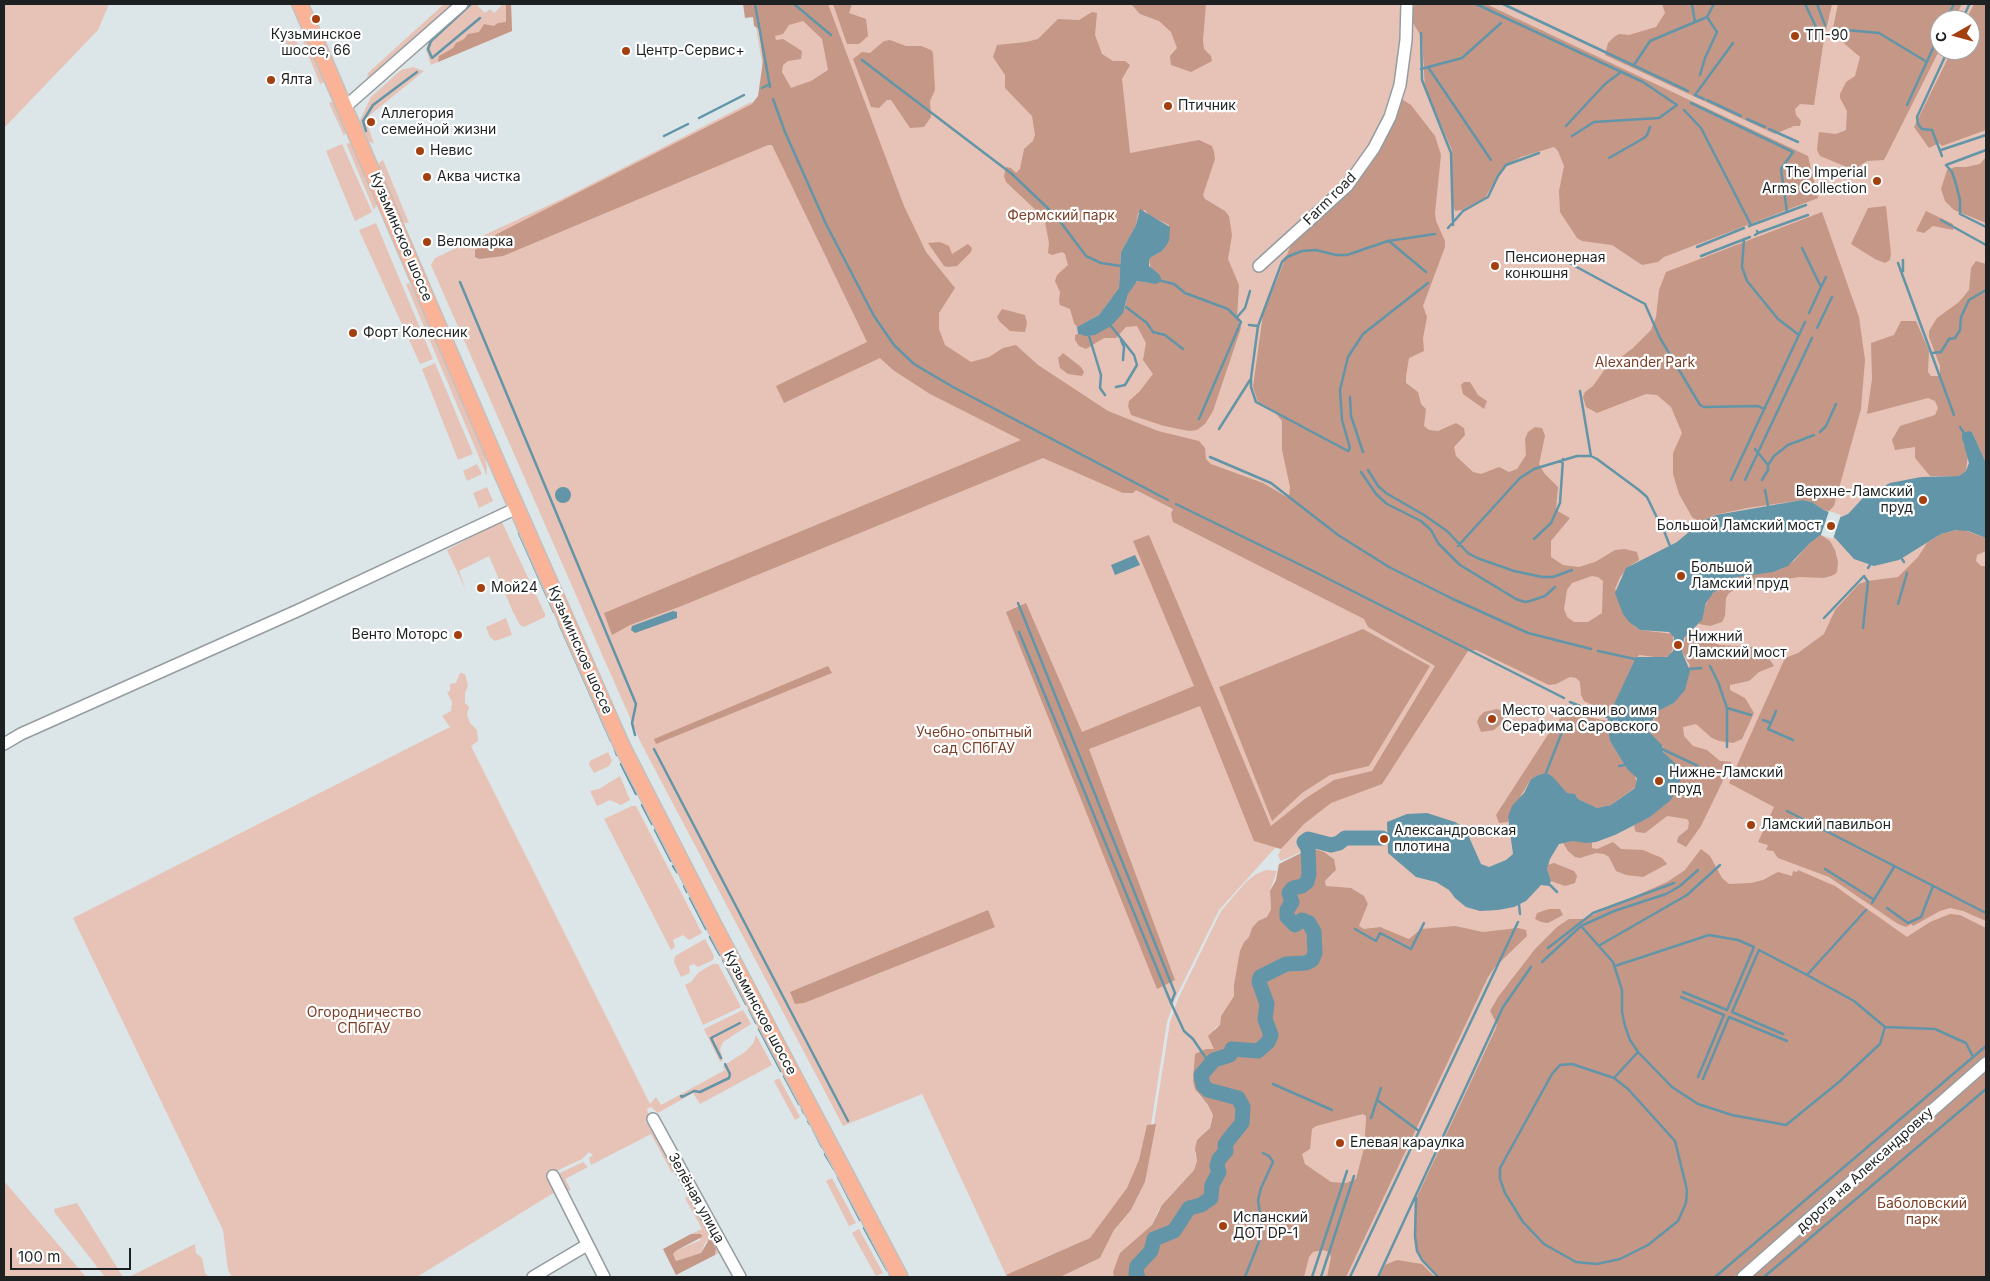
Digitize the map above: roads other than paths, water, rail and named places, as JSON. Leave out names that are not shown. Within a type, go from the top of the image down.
[{"type":"main road","name":"Кузьминское шоссе","points":[[300,4],[517,508],[622,746],[646,796],[900,1277]]},
{"type":"street","points":[[345,107],[462,4]]},
{"type":"street","name":"Farm road","points":[[1259,266],[1347,186],[1374,148],[1390,117],[1400,85],[1405,56],[1408,4]]},
{"type":"street","points":[[4,744],[29,730],[299,610],[517,508]]},
{"type":"street","name":"дорога на Александровку","points":[[1743,1277],[1986,1063]]},
{"type":"street","name":"Зелёная улица","points":[[653,1119],[740,1277]]},
{"type":"street","points":[[553,1176],[604,1277]]},
{"type":"street","points":[[533,1277],[587,1245]]},
{"type":"water","points":[[1140,209],[1170,227],[1169,241],[1166,246],[1162,251],[1150,258],[1149,261],[1149,266],[1159,274],[1162,281],[1156,284],[1137,281],[1128,294],[1123,313],[1111,326],[1095,335],[1086,336],[1078,334],[1077,327],[1099,315],[1119,288],[1121,252],[1136,225]]},
{"type":"water","points":[[1968,431],[1972,432],[1986,463],[1986,538],[1968,531],[1956,530],[1941,534],[1899,560],[1874,566],[1854,559],[1835,538],[1822,534],[1810,543],[1788,566],[1773,572],[1737,577],[1713,593],[1706,603],[1702,620],[1684,638],[1682,652],[1690,671],[1685,690],[1674,703],[1660,710],[1649,725],[1649,732],[1662,745],[1663,752],[1676,764],[1681,779],[1671,800],[1650,817],[1615,835],[1596,842],[1573,841],[1559,844],[1550,859],[1547,869],[1551,881],[1549,886],[1541,885],[1526,901],[1514,907],[1498,910],[1480,911],[1466,907],[1449,890],[1436,882],[1416,877],[1388,853],[1387,822],[1407,814],[1427,813],[1455,822],[1465,828],[1481,864],[1489,867],[1506,860],[1513,854],[1508,817],[1512,806],[1524,793],[1531,779],[1538,775],[1546,773],[1552,776],[1567,793],[1575,794],[1578,799],[1597,808],[1611,805],[1635,788],[1637,778],[1627,769],[1610,741],[1607,726],[1608,717],[1636,657],[1667,657],[1673,651],[1674,637],[1669,632],[1640,630],[1629,622],[1623,614],[1615,593],[1626,568],[1677,542],[1702,521],[1716,515],[1802,500],[1812,502],[1824,510],[1841,517],[1848,514],[1863,498],[1890,483],[1921,477],[1959,476],[1966,471],[1969,463],[1962,438],[1962,434]]},
{"type":"water","points":[[560,487],[566,487],[571,492],[569,501],[560,503],[555,498],[555,492]]},
{"type":"water","points":[[1135,555],[1140,565],[1115,575],[1111,565]]},
{"type":"water","points":[[673,611],[677,612],[677,618],[635,633],[631,630],[632,626]]},
{"type":"waterway","points":[[471,4],[431,41],[428,49],[432,58],[480,18]]},
{"type":"waterway","points":[[755,4],[770,87]]},
{"type":"waterway","points":[[794,4],[831,35]]},
{"type":"waterway","points":[[1476,4],[1643,82],[1677,105],[1659,118],[1594,122],[1572,136]]},
{"type":"waterway","points":[[1503,4],[1688,91]]},
{"type":"waterway","points":[[1692,4],[1695,22]]},
{"type":"waterway","points":[[1707,17],[1714,4]]},
{"type":"waterway","points":[[1805,4],[1817,29]]},
{"type":"waterway","points":[[1817,4],[1825,25]]},
{"type":"waterway","points":[[1951,10],[1954,4]]},
{"type":"waterway","points":[[1967,10],[1969,5]]},
{"type":"waterway","points":[[1634,65],[1650,41],[1707,17],[1717,32],[1705,58],[1700,75]]},
{"type":"waterway","points":[[1421,69],[1462,58],[1501,23]]},
{"type":"waterway","points":[[1836,29],[1879,33],[1927,62]]},
{"type":"waterway","points":[[1421,33],[1422,80],[1451,153],[1453,225]]},
{"type":"waterway","points":[[1704,99],[1695,95],[1733,43]]},
{"type":"waterway","points":[[1907,105],[1930,55]]},
{"type":"waterway","points":[[862,60],[1012,174],[1056,216],[1086,256],[1101,263],[1121,266]]},
{"type":"waterway","points":[[1942,156],[1932,130],[1922,129],[1918,124],[1917,117],[1943,60]]},
{"type":"waterway","points":[[1428,67],[1491,160]]},
{"type":"waterway","points":[[366,131],[363,121],[373,105],[417,72]]},
{"type":"waterway","points":[[1566,126],[1605,84],[1621,72]]},
{"type":"waterway","points":[[762,88],[770,84]]},
{"type":"waterway","points":[[699,118],[744,95]]},
{"type":"waterway","points":[[773,99],[785,132],[826,224],[874,316],[894,345],[914,364],[953,387],[1168,500]]},
{"type":"waterway","points":[[1707,100],[1741,116]]},
{"type":"waterway","points":[[1691,103],[1793,152],[1781,169],[1787,212],[1749,226]]},
{"type":"waterway","points":[[1684,110],[1701,128],[1751,225]]},
{"type":"waterway","points":[[1747,119],[1765,127]]},
{"type":"waterway","points":[[664,136],[688,124]]},
{"type":"waterway","points":[[1609,158],[1644,138],[1650,127]]},
{"type":"waterway","points":[[1769,129],[1798,142]]},
{"type":"waterway","points":[[1941,150],[1986,135]]},
{"type":"waterway","points":[[1986,150],[1946,165],[1952,172],[1956,184],[1960,200],[1960,214],[1986,227]]},
{"type":"waterway","points":[[1448,228],[1463,211],[1488,197],[1498,176],[1506,165],[1539,153]]},
{"type":"waterway","points":[[1787,212],[1806,205]]},
{"type":"waterway","points":[[1758,233],[1808,215]]},
{"type":"waterway","points":[[1941,220],[1986,245]]},
{"type":"waterway","points":[[1697,247],[1744,228]]},
{"type":"waterway","points":[[1755,235],[1758,233],[1757,231]]},
{"type":"waterway","points":[[1428,283],[1363,334],[1348,357],[1340,390],[1342,420],[1350,448],[1348,451],[1256,402],[1251,387],[1251,378],[1258,326],[1282,262],[1287,257],[1302,251],[1316,250],[1336,255],[1347,255],[1388,241],[1435,234]]},
{"type":"waterway","points":[[1701,256],[1750,237]]},
{"type":"waterway","points":[[1744,239],[1742,267],[1747,281],[1778,319],[1799,335]]},
{"type":"waterway","points":[[1389,241],[1426,272]]},
{"type":"waterway","points":[[1802,248],[1821,287],[1809,313]]},
{"type":"waterway","points":[[1560,258],[1645,304],[1660,338],[1700,405],[1704,407],[1758,406],[1764,409]]},
{"type":"waterway","points":[[1903,260],[1903,271]]},
{"type":"waterway","points":[[1898,263],[1954,415]]},
{"type":"waterway","points":[[1821,287],[1826,277]]},
{"type":"waterway","points":[[1162,281],[1174,284],[1185,293],[1228,309],[1241,322],[1199,419]]},
{"type":"waterway","points":[[460,282],[636,704],[632,723],[635,735]]},
{"type":"waterway","points":[[1932,353],[1941,352],[1949,339],[1955,338],[1960,330],[1961,317],[1969,300],[1986,290]]},
{"type":"waterway","points":[[1238,316],[1245,308],[1250,291]]},
{"type":"waterway","points":[[1817,328],[1832,297]]},
{"type":"waterway","points":[[1126,307],[1147,323],[1153,332],[1165,335],[1183,349]]},
{"type":"waterway","points":[[1731,480],[1805,322]]},
{"type":"waterway","points":[[1249,325],[1258,326]]},
{"type":"waterway","points":[[1111,326],[1134,355],[1137,365],[1125,385],[1116,387]]},
{"type":"waterway","points":[[1089,336],[1101,375],[1100,388],[1105,395]]},
{"type":"waterway","points":[[1745,480],[1812,338]]},
{"type":"waterway","points":[[1121,340],[1124,347],[1123,360]]},
{"type":"waterway","points":[[1219,429],[1250,380]]},
{"type":"waterway","points":[[1580,391],[1591,456]]},
{"type":"waterway","points":[[1350,397],[1351,416],[1363,452]]},
{"type":"waterway","points":[[1820,432],[1826,426],[1836,404]]},
{"type":"waterway","points":[[1960,427],[1964,433]]},
{"type":"waterway","points":[[1768,465],[1774,456],[1788,445],[1814,435]]},
{"type":"waterway","points":[[1755,449],[1768,465],[1768,470],[1762,480]]},
{"type":"waterway","points":[[1458,546],[1520,478],[1534,469],[1577,456],[1591,456],[1597,459],[1639,490],[1647,497],[1660,524]]},
{"type":"waterway","points":[[1210,457],[1271,483],[1338,535],[1389,567],[1528,633],[1591,649]]},
{"type":"waterway","points":[[1534,539],[1551,523],[1560,503],[1563,459]]},
{"type":"waterway","points":[[1368,470],[1378,486],[1386,493],[1447,531],[1468,553],[1477,558],[1514,571],[1542,577],[1553,577],[1572,570]]},
{"type":"waterway","points":[[1361,472],[1376,494],[1387,504],[1421,521],[1431,530],[1438,543],[1460,565],[1516,599],[1525,602],[1530,601],[1545,596],[1555,587]]},
{"type":"waterway","points":[[1765,490],[1768,506]]},
{"type":"waterway","points":[[1176,504],[1564,698]]},
{"type":"waterway","points":[[1664,531],[1670,546]]},
{"type":"waterway","points":[[519,533],[554,612]]},
{"type":"waterway","points":[[1898,604],[1907,573]]},
{"type":"waterway","points":[[1824,618],[1864,576],[1868,582],[1863,628]]},
{"type":"waterway","points":[[1018,603],[1175,993],[1171,1003]]},
{"type":"waterway","points":[[559,623],[611,741]]},
{"type":"waterway","points":[[1019,632],[1171,1003],[1184,1031],[1193,1039],[1210,1064]]},
{"type":"waterway","points":[[1598,651],[1635,659]]},
{"type":"waterway","points":[[1710,666],[1727,708],[1727,747]]},
{"type":"waterway","points":[[1690,669],[1701,668]]},
{"type":"waterway","points":[[1570,702],[1610,718]]},
{"type":"waterway","points":[[1727,708],[1751,715]]},
{"type":"waterway","points":[[1771,723],[1776,711]]},
{"type":"waterway","points":[[1763,720],[1771,723],[1768,729],[1793,740]]},
{"type":"waterway","points":[[1546,773],[1562,732]]},
{"type":"waterway","points":[[654,749],[848,1121]]},
{"type":"waterway","points":[[1662,749],[1698,766]]},
{"type":"waterway","points":[[615,750],[617,755]]},
{"type":"waterway","points":[[621,764],[636,794]]},
{"type":"waterway","points":[[1619,766],[1625,765]]},
{"type":"waterway","points":[[642,805],[652,824]]},
{"type":"waterway","points":[[1787,811],[1986,913]]},
{"type":"waterway","points":[[655,830],[671,861]]},
{"type":"waterway","points":[[1138,1277],[1136,1273],[1137,1266],[1151,1251],[1154,1239],[1174,1231],[1189,1208],[1201,1205],[1211,1198],[1212,1185],[1219,1172],[1217,1166],[1219,1159],[1226,1151],[1225,1145],[1242,1123],[1243,1107],[1238,1098],[1208,1090],[1203,1085],[1201,1075],[1214,1060],[1230,1055],[1232,1049],[1258,1051],[1268,1042],[1271,1035],[1265,1019],[1267,1004],[1259,982],[1260,977],[1286,964],[1306,963],[1312,960],[1315,953],[1314,932],[1309,923],[1302,920],[1295,925],[1287,917],[1287,910],[1292,902],[1289,893],[1293,888],[1302,886],[1307,882],[1309,874],[1308,848],[1304,842],[1308,839],[1331,845],[1339,843],[1345,838],[1382,838]]},
{"type":"waterway","points":[[1600,945],[1687,895],[1720,865]]},
{"type":"waterway","points":[[673,866],[677,872]]},
{"type":"waterway","points":[[1872,903],[1894,867]]},
{"type":"waterway","points":[[1825,869],[1873,899]]},
{"type":"waterway","points":[[1542,962],[1581,926],[1614,911],[1666,894],[1680,886],[1698,870]]},
{"type":"waterway","points":[[1548,948],[1593,913],[1674,883]]},
{"type":"waterway","points":[[1550,885],[1557,892]]},
{"type":"waterway","points":[[684,886],[687,892]]},
{"type":"waterway","points":[[1887,908],[1908,923],[1921,917],[1933,886]]},
{"type":"waterway","points":[[690,898],[706,929]]},
{"type":"waterway","points":[[1519,904],[1520,914]]},
{"type":"waterway","points":[[1783,1034],[1732,1012],[1759,950],[1807,975],[1866,910]]},
{"type":"waterway","points":[[1350,1277],[1518,922]]},
{"type":"waterway","points":[[1355,929],[1376,941],[1380,933],[1411,949],[1424,923]]},
{"type":"waterway","points":[[1581,926],[1613,962],[1622,990],[1622,1012],[1625,1026],[1630,1040],[1638,1052],[1672,1087],[1698,1104],[1732,1115],[1786,1125],[1839,1082],[1880,1044],[1885,1027],[1854,1001],[1807,975]]},
{"type":"waterway","points":[[1615,966],[1709,935],[1738,940],[1754,947],[1727,1010],[1683,992]]},
{"type":"waterway","points":[[710,937],[720,955]]},
{"type":"waterway","points":[[723,960],[746,1004]]},
{"type":"waterway","points":[[1378,1277],[1503,1007],[1531,967]]},
{"type":"waterway","points":[[1681,997],[1724,1015],[1698,1077]]},
{"type":"waterway","points":[[749,1009],[756,1023]]},
{"type":"waterway","points":[[1703,1079],[1729,1017],[1787,1041]]},
{"type":"waterway","points":[[721,1058],[711,1038],[740,1023]]},
{"type":"waterway","points":[[1885,1027],[1935,1029],[1966,1043],[1973,1057]]},
{"type":"waterway","points":[[759,1029],[781,1071]]},
{"type":"waterway","points":[[1715,1277],[1986,1046]]},
{"type":"waterway","points":[[1614,1078],[1572,1064],[1560,1065],[1552,1074],[1500,1168],[1500,1179],[1505,1193],[1523,1222],[1544,1244],[1576,1262],[1597,1264],[1620,1259],[1648,1245],[1678,1221],[1686,1203],[1687,1190],[1675,1141],[1628,1089],[1614,1078],[1638,1052]]},
{"type":"waterway","points":[[681,1096],[694,1091],[700,1092],[729,1078],[730,1074],[725,1064]]},
{"type":"waterway","points":[[784,1076],[799,1104]]},
{"type":"waterway","points":[[1273,1084],[1332,1110]]},
{"type":"waterway","points":[[1371,1118],[1381,1088]]},
{"type":"waterway","points":[[1764,1277],[1986,1089]]},
{"type":"waterway","points":[[1377,1100],[1419,1131]]},
{"type":"waterway","points":[[802,1109],[804,1113]]},
{"type":"waterway","points":[[813,1129],[822,1147]]},
{"type":"waterway","points":[[1245,1277],[1260,1239],[1262,1228],[1258,1200],[1261,1188],[1273,1162],[1269,1156],[1263,1153]]},
{"type":"waterway","points":[[825,1154],[834,1169]]},
{"type":"waterway","points":[[1312,1277],[1347,1171]]},
{"type":"waterway","points":[[1321,1277],[1354,1176]]},
{"type":"waterway","points":[[838,1177],[860,1220]]},
{"type":"waterway","points":[[1416,1198],[1415,1236],[1417,1251],[1422,1260],[1438,1277]]},
{"type":"waterway","points":[[864,1228],[887,1270]]},
{"type":"place","name":"Кузьминское шоссе, 66","points":[[316,19]]},
{"type":"place","name":"ТП-90","points":[[1795,36]]},
{"type":"place","name":"Центр-Сервис+","points":[[626,51]]},
{"type":"place","name":"Ялта","points":[[271,80]]},
{"type":"place","name":"Птичник","points":[[1168,106]]},
{"type":"place","name":"Аллегория семейной жизни","points":[[371,122]]},
{"type":"place","name":"Невис","points":[[420,151]]},
{"type":"place","name":"Аква чистка","points":[[427,177]]},
{"type":"place","name":"The Imperial Arms Collection","points":[[1877,181]]},
{"type":"place","name":"Веломарка","points":[[427,242]]},
{"type":"place","name":"Пенсионерная конюшня","points":[[1495,266]]},
{"type":"place","name":"Форт Колесник","points":[[353,333]]},
{"type":"place","name":"Верхне-Ламский пруд","points":[[1923,500]]},
{"type":"place","name":"Большой Ламский мост","points":[[1831,526]]},
{"type":"place","name":"Большой Ламский пруд","points":[[1681,576]]},
{"type":"place","name":"Мой24","points":[[481,588]]},
{"type":"place","name":"Венто Моторс","points":[[458,635]]},
{"type":"place","name":"Нижний Ламский мост","points":[[1678,645]]},
{"type":"place","name":"Место часовни во имя Серафима Саровского","points":[[1492,719]]},
{"type":"place","name":"Нижне-Ламский пруд","points":[[1659,781]]},
{"type":"place","name":"Ламский павильон","points":[[1751,825]]},
{"type":"place","name":"Александровская плотина","points":[[1384,839]]},
{"type":"place","name":"Елевая караулка","points":[[1340,1143]]},
{"type":"place","name":"Испанский ДОТ DP-1","points":[[1223,1226]]},
{"type":"park label","name":"Фермский парк","points":[[1061,216]]},
{"type":"park label","name":"Alexander Park","points":[[1645,363]]},
{"type":"park label","name":"Учебно-опытный сад СПбГАУ","points":[[974,742]]},
{"type":"park label","name":"Огородничество СПбГАУ","points":[[364,1022]]},
{"type":"park label","name":"Баболовский парк","points":[[1922,1212]]}]
